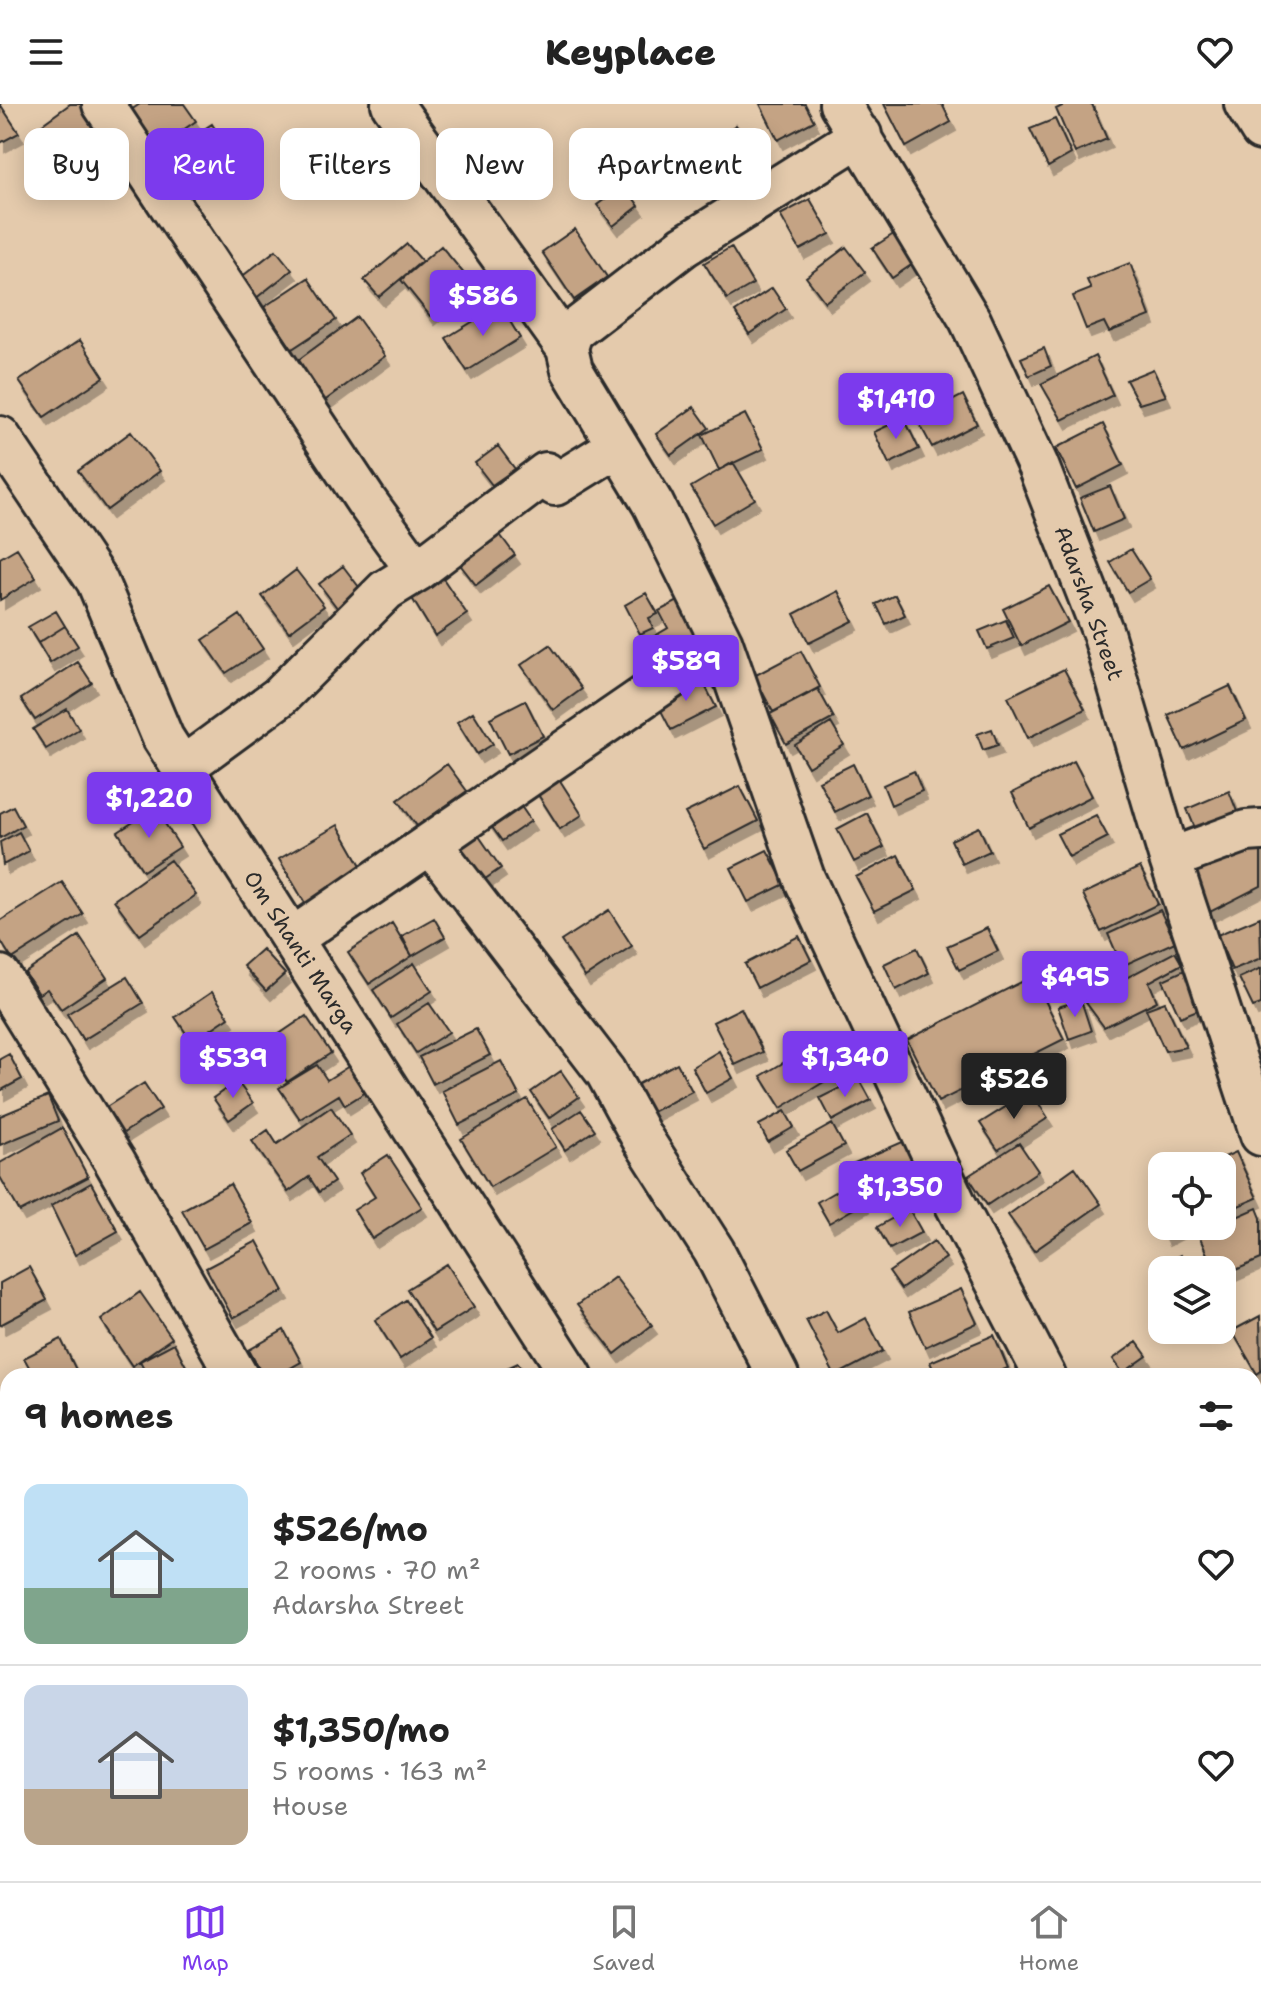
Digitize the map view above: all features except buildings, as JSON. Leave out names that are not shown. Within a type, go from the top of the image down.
[{"type":"street","points":[[103,104],[366,501],[417,571]]},
{"type":"street","points":[[392,104],[567,348],[572,370],[653,504],[722,643],[804,878],[943,1178],[1041,1368]]},
{"type":"street","points":[[1245,104],[1261,130]]},
{"type":"street","points":[[567,348],[572,332],[850,119]]},
{"type":"street","name":"Adarsha Street","points":[[850,119],[970,320],[1038,466],[1103,633],[1170,859],[1261,1135]]},
{"type":"street","name":"Om Shanti Marga","points":[[0,437],[97,581],[163,738],[567,1368]]},
{"type":"street","points":[[182,768],[279,697],[386,590],[417,571],[546,473],[555,485],[618,446]]},
{"type":"street","points":[[293,938],[722,643]]},
{"type":"street","points":[[1170,859],[1246,831],[1261,830]]},
{"type":"street","points":[[432,845],[606,1072],[642,1138],[714,1251],[774,1368]]},
{"type":"street","points":[[0,976],[114,1160],[232,1368]]}]
